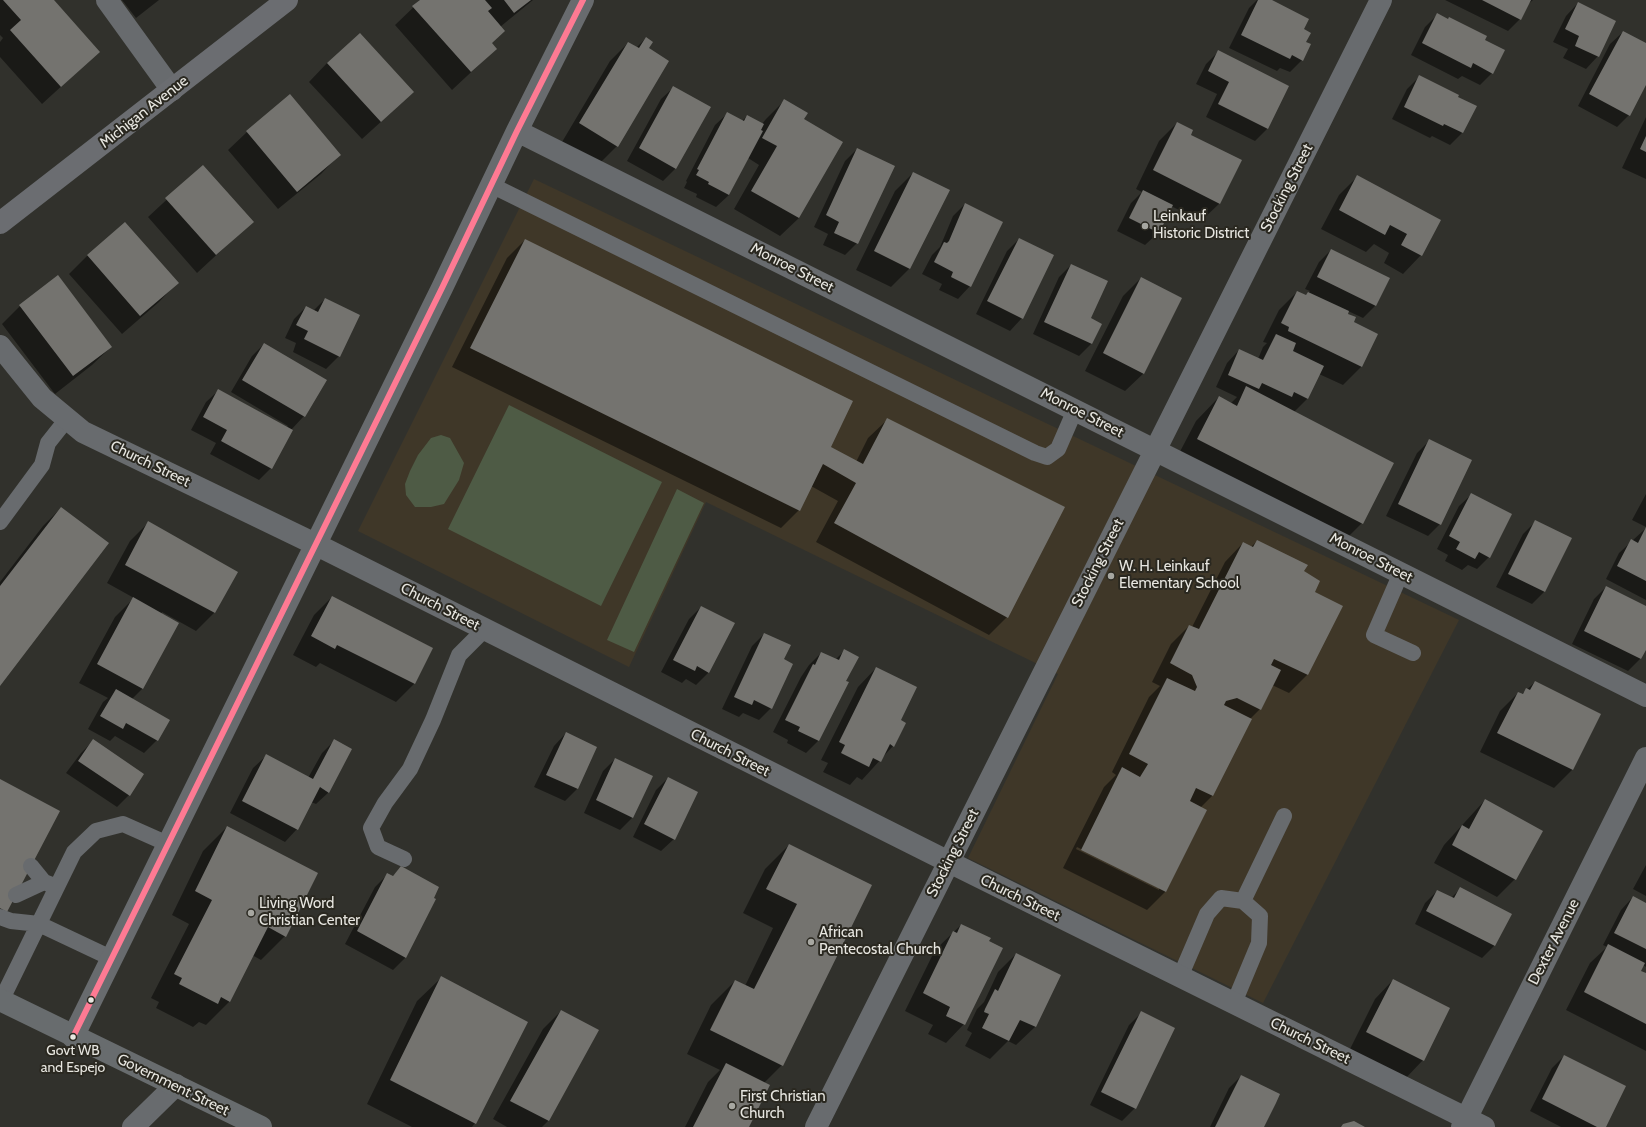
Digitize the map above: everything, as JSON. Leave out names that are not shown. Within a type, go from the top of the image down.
[{"type":"main road","name":"Michigan Avenue","points":[[0,223],[287,0]]},
{"type":"main road","name":"Government Street","points":[[1,1000],[260,1127]]},
{"type":"street","points":[[108,0],[172,90]]},
{"type":"street","points":[[73,1036],[517,131],[583,0]]},
{"type":"street","name":"Stocking Street","points":[[816,1127],[1381,0]]},
{"type":"street","name":"Monroe Street","points":[[517,131],[1646,696]]},
{"type":"street","name":"Church Street","points":[[0,346],[42,398],[83,432],[315,544],[949,862],[1234,1003],[1471,1124]]},
{"type":"street","name":"Dexter Avenue","points":[[1471,1124],[1646,758]]},
{"type":"street","points":[[133,1127],[176,1085]]},
{"type":"lane","points":[[491,185],[1035,453],[1047,457],[1058,449],[1075,410]]},
{"type":"lane","points":[[0,522],[42,465],[48,443],[67,419]]},
{"type":"lane","points":[[1401,573],[1374,634],[1413,653]]},
{"type":"lane","points":[[404,859],[378,847],[371,828],[385,803],[410,769],[433,720],[459,655],[485,630]]},
{"type":"lane","points":[[1243,901],[1284,816]]},
{"type":"lane","points":[[1,1000],[39,924],[50,885],[74,852],[96,831],[123,824],[168,844]]},
{"type":"lane","points":[[31,866],[50,885]]},
{"type":"lane","points":[[16,895],[50,885]]},
{"type":"lane","points":[[1180,977],[1207,914],[1221,898],[1243,901],[1260,916],[1259,943],[1234,1003]]},
{"type":"lane","points":[[0,917],[11,921],[39,924],[111,958]]},
{"type":"shaded area","name":"W. H. Leinkauf Elementary School","points":[[534,179],[1459,620],[1263,1003],[968,858],[1058,674],[706,502],[629,667],[358,531]]},
{"type":"green space","points":[[509,405],[662,482],[601,606],[448,529]]},
{"type":"green space","points":[[441,435],[450,438],[464,463],[459,480],[444,504],[431,507],[415,507],[406,495],[405,484],[418,455],[431,438]]},
{"type":"green space","points":[[677,489],[704,503],[634,652],[607,640]]},
{"type":"building","points":[[3,0],[54,0],[100,52],[61,87],[10,30],[21,20]]},
{"type":"building","points":[[420,0],[485,0],[492,8],[488,11],[505,31],[492,43],[497,49],[471,72],[412,6]]},
{"type":"building","points":[[504,0],[531,0],[514,13]]},
{"type":"building","points":[[1258,0],[1272,0],[1309,19],[1304,29],[1311,33],[1306,42],[1311,44],[1303,61],[1292,55],[1290,59],[1241,35]]},
{"type":"building","points":[[1482,0],[1531,0],[1521,20]]},
{"type":"building","points":[[1578,2],[1616,21],[1599,57],[1575,46],[1579,36],[1565,29]]},
{"type":"building","points":[[1437,13],[1448,19],[1449,17],[1487,36],[1485,40],[1505,50],[1493,74],[1473,63],[1471,68],[1422,43]]},
{"type":"building","points":[[1623,31],[1646,43],[1646,85],[1630,116],[1589,94]]},
{"type":"building","points":[[360,33],[414,92],[381,122],[327,63]]},
{"type":"building","points":[[646,37],[653,42],[649,48],[669,61],[618,147],[579,123],[628,42],[639,48]]},
{"type":"building","points":[[1218,50],[1289,86],[1268,129],[1218,104],[1229,82],[1208,71]]},
{"type":"building","points":[[1419,75],[1459,95],[1458,97],[1477,106],[1463,133],[1444,124],[1443,126],[1404,107]]},
{"type":"building","points":[[673,86],[711,107],[676,169],[639,148]]},
{"type":"building","points":[[290,94],[341,155],[297,192],[246,131]]},
{"type":"building","points":[[784,99],[808,113],[804,119],[843,142],[799,218],[751,191],[777,146],[762,138]]},
{"type":"building","points":[[727,112],[744,121],[747,115],[764,124],[761,130],[763,131],[729,195],[708,184],[709,182],[696,175],[699,170],[697,169]]},
{"type":"building","points":[[1177,122],[1193,130],[1191,135],[1242,160],[1220,204],[1153,170]]},
{"type":"building","points":[[1646,136],[1646,152],[1640,149]]},
{"type":"building","points":[[857,148],[895,166],[858,244],[834,233],[839,222],[826,215]]},
{"type":"building","points":[[203,165],[254,222],[216,255],[165,198]]},
{"type":"building","points":[[913,172],[950,190],[910,269],[874,251]]},
{"type":"building","points":[[1357,175],[1441,220],[1422,256],[1401,245],[1407,234],[1390,225],[1385,235],[1339,210]]},
{"type":"building","points":[[1143,190],[1173,205],[1159,233],[1129,218]]},
{"type":"building","points":[[965,203],[1003,222],[971,287],[951,277],[953,272],[934,262],[944,242],[947,243],[949,241]]},
{"type":"building","points":[[125,222],[179,283],[140,316],[87,255]]},
{"type":"building","points":[[1019,238],[1054,255],[1023,319],[987,301]]},
{"type":"building","points":[[525,239],[853,401],[831,447],[863,464],[887,418],[1065,507],[1008,618],[834,523],[856,483],[823,464],[800,511],[470,348]]},
{"type":"building","points":[[1331,249],[1390,278],[1376,306],[1317,277]]},
{"type":"building","points":[[1071,264],[1108,281],[1091,318],[1102,324],[1092,344],[1044,322]]},
{"type":"building","points":[[58,275],[112,347],[73,376],[19,305]]},
{"type":"building","points":[[1141,277],[1182,298],[1144,374],[1103,353]]},
{"type":"building","points":[[1297,291],[1306,295],[1308,292],[1349,311],[1348,314],[1356,317],[1354,322],[1378,334],[1362,367],[1288,331],[1289,327],[1281,323]]},
{"type":"building","points":[[325,298],[360,315],[340,357],[304,339],[308,331],[296,325],[306,306],[318,312]]},
{"type":"building","points":[[1276,334],[1296,343],[1293,351],[1324,366],[1308,399],[1294,392],[1292,397],[1262,383],[1259,389],[1228,375],[1239,349],[1263,360]]},
{"type":"building","points":[[264,343],[327,380],[305,417],[242,380]]},
{"type":"building","points":[[1246,386],[1394,463],[1363,524],[1197,439],[1219,396],[1237,406]]},
{"type":"building","points":[[218,389],[293,430],[272,469],[221,441],[227,430],[203,417]]},
{"type":"building","points":[[1429,439],[1472,460],[1441,525],[1398,504]]},
{"type":"building","points":[[1471,493],[1512,514],[1490,558],[1479,552],[1475,559],[1456,549],[1460,542],[1449,536]]},
{"type":"building","points":[[61,507],[109,543],[0,686],[0,586]]},
{"type":"building","points":[[1535,520],[1572,538],[1545,592],[1508,574]]},
{"type":"building","points":[[148,521],[238,572],[215,613],[125,565]]},
{"type":"building","points":[[1646,527],[1646,581],[1617,566],[1631,539],[1638,543]]},
{"type":"building","points":[[1257,540],[1308,565],[1304,571],[1320,581],[1315,592],[1343,606],[1308,675],[1274,659],[1271,665],[1281,670],[1261,710],[1237,698],[1226,701],[1224,705],[1252,719],[1213,796],[1196,788],[1190,801],[1207,810],[1166,892],[1081,850],[1122,767],[1140,777],[1148,764],[1129,754],[1167,678],[1195,691],[1197,687],[1192,675],[1170,663],[1189,625],[1199,629],[1243,542],[1253,547]]},
{"type":"building","points":[[1606,586],[1646,606],[1646,650],[1641,659],[1584,631]]},
{"type":"building","points":[[332,596],[433,648],[415,684],[337,645],[335,649],[311,636]]},
{"type":"building","points":[[133,597],[179,623],[143,689],[97,664]]},
{"type":"building","points":[[701,606],[735,623],[709,673],[697,666],[695,671],[673,660]]},
{"type":"building","points":[[764,633],[791,645],[784,659],[793,664],[772,709],[754,700],[752,705],[734,697]]},
{"type":"building","points":[[844,649],[859,657],[846,681],[849,682],[819,741],[798,731],[800,727],[785,720],[813,664],[815,665],[821,652],[839,660]]},
{"type":"building","points":[[876,667],[917,687],[901,720],[906,723],[894,747],[890,744],[881,762],[873,758],[869,767],[841,753],[845,745],[839,742]]},
{"type":"building","points":[[1535,681],[1601,714],[1573,770],[1497,733],[1518,692],[1523,694],[1526,688],[1530,690]]},
{"type":"building","points":[[116,689],[170,720],[158,741],[126,723],[123,729],[100,716]]},
{"type":"building","points":[[566,732],[597,747],[578,789],[546,775]]},
{"type":"building","points":[[93,739],[144,774],[130,796],[78,761]]},
{"type":"building","points":[[334,739],[352,749],[329,793],[320,787],[298,830],[242,801],[266,754],[313,779]]},
{"type":"building","points":[[615,758],[653,776],[633,818],[596,800]]},
{"type":"building","points":[[668,777],[698,792],[675,840],[644,824]]},
{"type":"building","points":[[0,779],[60,811],[7,912],[0,908]]},
{"type":"building","points":[[1485,799],[1543,831],[1516,880],[1452,845],[1462,825],[1469,829]]},
{"type":"building","name":"Living Word Christian Center","points":[[227,826],[318,873],[286,937],[268,927],[230,1002],[221,997],[218,1004],[179,984],[182,978],[174,974],[212,900],[195,891]]},
{"type":"building","name":"African Pentecostal Church","points":[[789,844],[872,885],[783,1066],[710,1030],[735,980],[754,989],[797,904],[766,889]]},
{"type":"building","points":[[401,866],[439,887],[434,898],[436,899],[406,958],[357,931],[387,873],[393,876]]},
{"type":"building","points":[[1460,887],[1512,914],[1495,946],[1426,911],[1437,890],[1454,898]]},
{"type":"building","points":[[1633,896],[1646,903],[1646,949],[1614,933]]},
{"type":"building","points":[[961,924],[991,938],[989,941],[1003,948],[965,1025],[946,1016],[950,1007],[923,993],[953,931],[957,933]]},
{"type":"building","points":[[1608,944],[1645,963],[1641,971],[1646,973],[1646,1024],[1584,992]]},
{"type":"building","points":[[1016,953],[1061,975],[1036,1027],[1020,1020],[1009,1041],[982,1028],[989,1014],[984,1012],[985,1009],[995,989],[998,991]]},
{"type":"building","points":[[441,976],[528,1022],[476,1124],[390,1080]]},
{"type":"building","points":[[1393,979],[1450,1008],[1424,1061],[1366,1032]]},
{"type":"building","points":[[561,1010],[599,1030],[549,1121],[510,1101]]},
{"type":"building","points":[[1141,1011],[1175,1028],[1136,1109],[1101,1092]]},
{"type":"building","points":[[1564,1055],[1626,1086],[1606,1127],[1597,1127],[1542,1099]]},
{"type":"building","name":"First Christian Church","points":[[726,1063],[770,1085],[749,1127],[693,1127]]},
{"type":"building","points":[[1241,1075],[1280,1094],[1264,1127],[1215,1127]]},
{"type":"building","points":[[1354,1121],[1365,1127],[1341,1127],[1343,1124]]},
{"type":"transit line","points":[[73,1037],[442,288],[517,131],[583,0]]},
{"type":"place","name":"Leinkauf Historic District","points":[[1145,226]]},
{"type":"place","name":"W. H. Leinkauf Elementary School","points":[[1111,576]]},
{"type":"place","name":"Living Word Christian Center","points":[[251,913]]},
{"type":"place","name":"African Pentecostal Church","points":[[811,942]]},
{"type":"place","name":"Govt WB and Espejo","points":[[73,1037]]},
{"type":"place","name":"First Christian Church","points":[[732,1106]]}]
